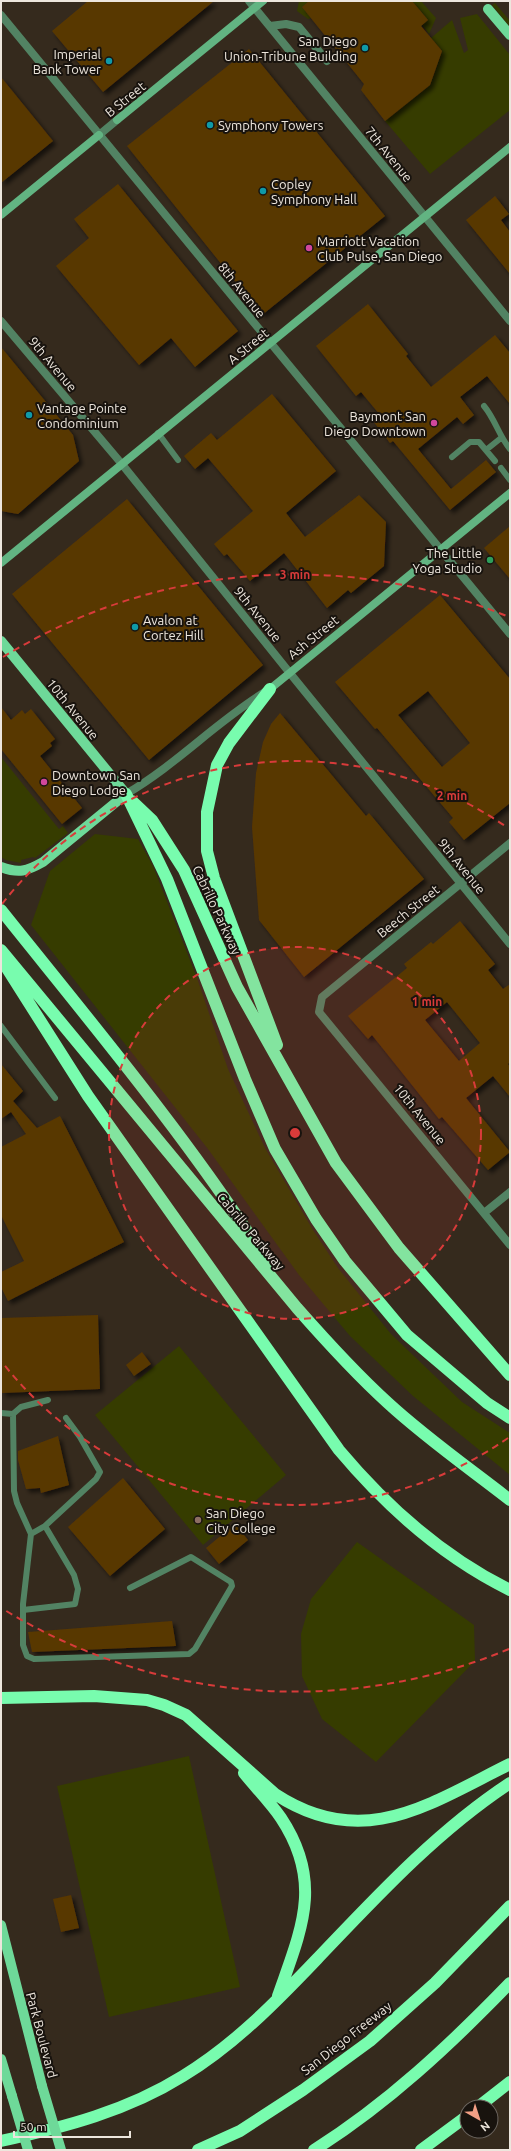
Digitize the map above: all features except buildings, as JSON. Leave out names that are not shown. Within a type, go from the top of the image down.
[{"type":"highway","points":[[270,689],[228,743],[217,765],[207,812],[207,851],[214,878],[292,1084]]},
{"type":"highway","name":"Cabrillo Parkway","points":[[126,794],[152,820],[184,870],[237,987],[336,1163],[361,1199],[399,1248],[510,1375]]},
{"type":"highway","points":[[126,794],[166,879],[245,1079],[275,1149],[316,1219],[345,1261],[407,1335],[487,1403],[510,1418]]},
{"type":"highway","points":[[1,910],[141,1085],[230,1204],[297,1308]]},
{"type":"highway","name":"Cabrillo Parkway","points":[[1,950],[297,1308],[339,1356],[388,1403],[439,1446],[510,1500]]},
{"type":"highway","points":[[1,959],[88,1096],[339,1450],[363,1478],[413,1526],[452,1555],[507,1589]]},
{"type":"highway","points":[[1,1698],[94,1696],[146,1700],[164,1705],[186,1715],[286,1801],[314,1814],[344,1821],[377,1821],[402,1816],[510,1764]]},
{"type":"highway","points":[[230,1754],[281,1818],[298,1854],[306,1881],[303,1924],[276,2001]]},
{"type":"highway","points":[[1,2141],[69,2126],[123,2107],[154,2093],[184,2076],[221,2050],[276,2001],[409,1865],[463,1816],[510,1783]]},
{"type":"highway","name":"San Diego Freeway","points":[[198,2150],[240,2131],[303,2090],[370,2041],[435,1983],[510,1906]]},
{"type":"highway","points":[[314,2150],[358,2121],[409,2081],[453,2041],[510,1983]]},
{"type":"highway","points":[[488,2099],[510,2082]]},
{"type":"highway","points":[[421,2150],[459,2122]]},
{"type":"main road","name":"B Street","points":[[117,120],[252,4],[263,1]]},
{"type":"main road","points":[[488,8],[510,35]]},
{"type":"main road","name":"B Street","points":[[1,215],[99,135]]},
{"type":"main road","name":"A Street","points":[[1,563],[121,463],[271,344],[510,147]]},
{"type":"main road","name":"Ash Street","points":[[270,689],[510,493]]},
{"type":"main road","name":"10th Avenue","points":[[1,641],[126,794]]},
{"type":"main road","points":[[1,867],[13,872],[29,870],[44,862],[126,794]]},
{"type":"main road","name":"Park Boulevard","points":[[1,1925],[42,2086],[62,2150]]},
{"type":"main road","points":[[1,2060],[28,2150]]},
{"type":"street","name":"7th Avenue","points":[[252,4],[510,321]]},
{"type":"street","name":"8th Avenue","points":[[1,15],[510,634]]},
{"type":"street","points":[[270,26],[286,24],[299,27],[326,61]]},
{"type":"street","name":"B Street","points":[[99,135],[117,120]]},
{"type":"street","name":"9th Avenue","points":[[1,321],[121,463],[510,944]]},
{"type":"street","name":"Ash Street","points":[[126,794],[151,779],[242,706],[270,689]]},
{"type":"street","name":"Beech Street","points":[[322,997],[510,843]]},
{"type":"street","name":"10th Avenue","points":[[322,997],[319,1012],[510,1244]]},
{"type":"street","points":[[484,1213],[510,1192]]},
{"type":"lane","points":[[484,406],[492,415],[501,438],[510,449]]},
{"type":"lane","points":[[158,433],[178,460]]},
{"type":"lane","points":[[486,450],[501,438]]},
{"type":"lane","points":[[452,457],[470,442],[479,442],[495,461]]},
{"type":"lane","points":[[501,468],[510,480]]},
{"type":"lane","points":[[1,1026],[55,1098]]},
{"type":"lane","points":[[1,1413],[13,1414],[21,1407],[48,1400]]},
{"type":"lane","points":[[13,1414],[14,1491],[17,1503],[31,1534],[23,1610],[23,1645],[27,1656],[34,1659],[189,1654],[195,1650],[232,1586],[232,1582],[191,1557],[130,1588]]},
{"type":"lane","points":[[31,1534],[45,1526],[96,1479],[100,1472],[80,1437],[66,1418]]},
{"type":"lane","points":[[23,1610],[75,1604],[78,1589],[74,1575],[45,1526]]},
{"type":"green space","points":[[299,1],[309,1],[302,7],[311,18],[308,19],[297,11]]},
{"type":"green space","points":[[412,1],[421,1],[436,18],[429,34],[422,25],[428,20]]},
{"type":"green space","points":[[495,3],[510,21],[510,27],[492,5]]},
{"type":"green space","points":[[477,14],[510,55],[510,110],[430,174],[385,121],[430,85],[442,51],[431,38],[452,20],[464,53],[468,50],[460,18]]},
{"type":"green space","points":[[1,757],[59,829],[63,826],[68,833],[35,858],[33,857],[21,860],[21,863],[6,860],[1,857]]},
{"type":"green space","points":[[95,834],[138,839],[153,866],[197,978],[228,1069],[265,1148],[313,1230],[338,1268],[391,1334],[462,1402],[510,1433],[510,1475],[413,1396],[350,1336],[299,1275],[208,1149],[31,925],[50,871]]},
{"type":"green space","points":[[179,1346],[286,1475],[203,1545],[95,1415]]},
{"type":"green space","points":[[357,1542],[474,1625],[475,1661],[376,1762],[322,1719],[302,1676],[301,1634],[311,1599]]},
{"type":"green space","points":[[189,1756],[240,1987],[109,2017],[57,1786]]},
{"type":"place","name":"San Diego Union-Tribune Building","points":[[365,48]]},
{"type":"place","name":"Imperial Bank Tower","points":[[109,61]]},
{"type":"place","name":"Symphony Towers","points":[[210,125]]},
{"type":"place","name":"Copley Symphony Hall","points":[[263,191]]},
{"type":"place","name":"Marriott Vacation Club Pulse, San Diego","points":[[309,248]]},
{"type":"place","name":"Vantage Pointe Condominium","points":[[29,415]]},
{"type":"place","name":"Baymont San Diego Downtown","points":[[434,423]]},
{"type":"place","name":"The Little Yoga Studio","points":[[490,560]]},
{"type":"place","name":"Avalon at Cortez Hill","points":[[135,627]]},
{"type":"place","name":"Downtown San Diego Lodge","points":[[44,782]]},
{"type":"place","name":"San Diego City College","points":[[198,1520]]}]
